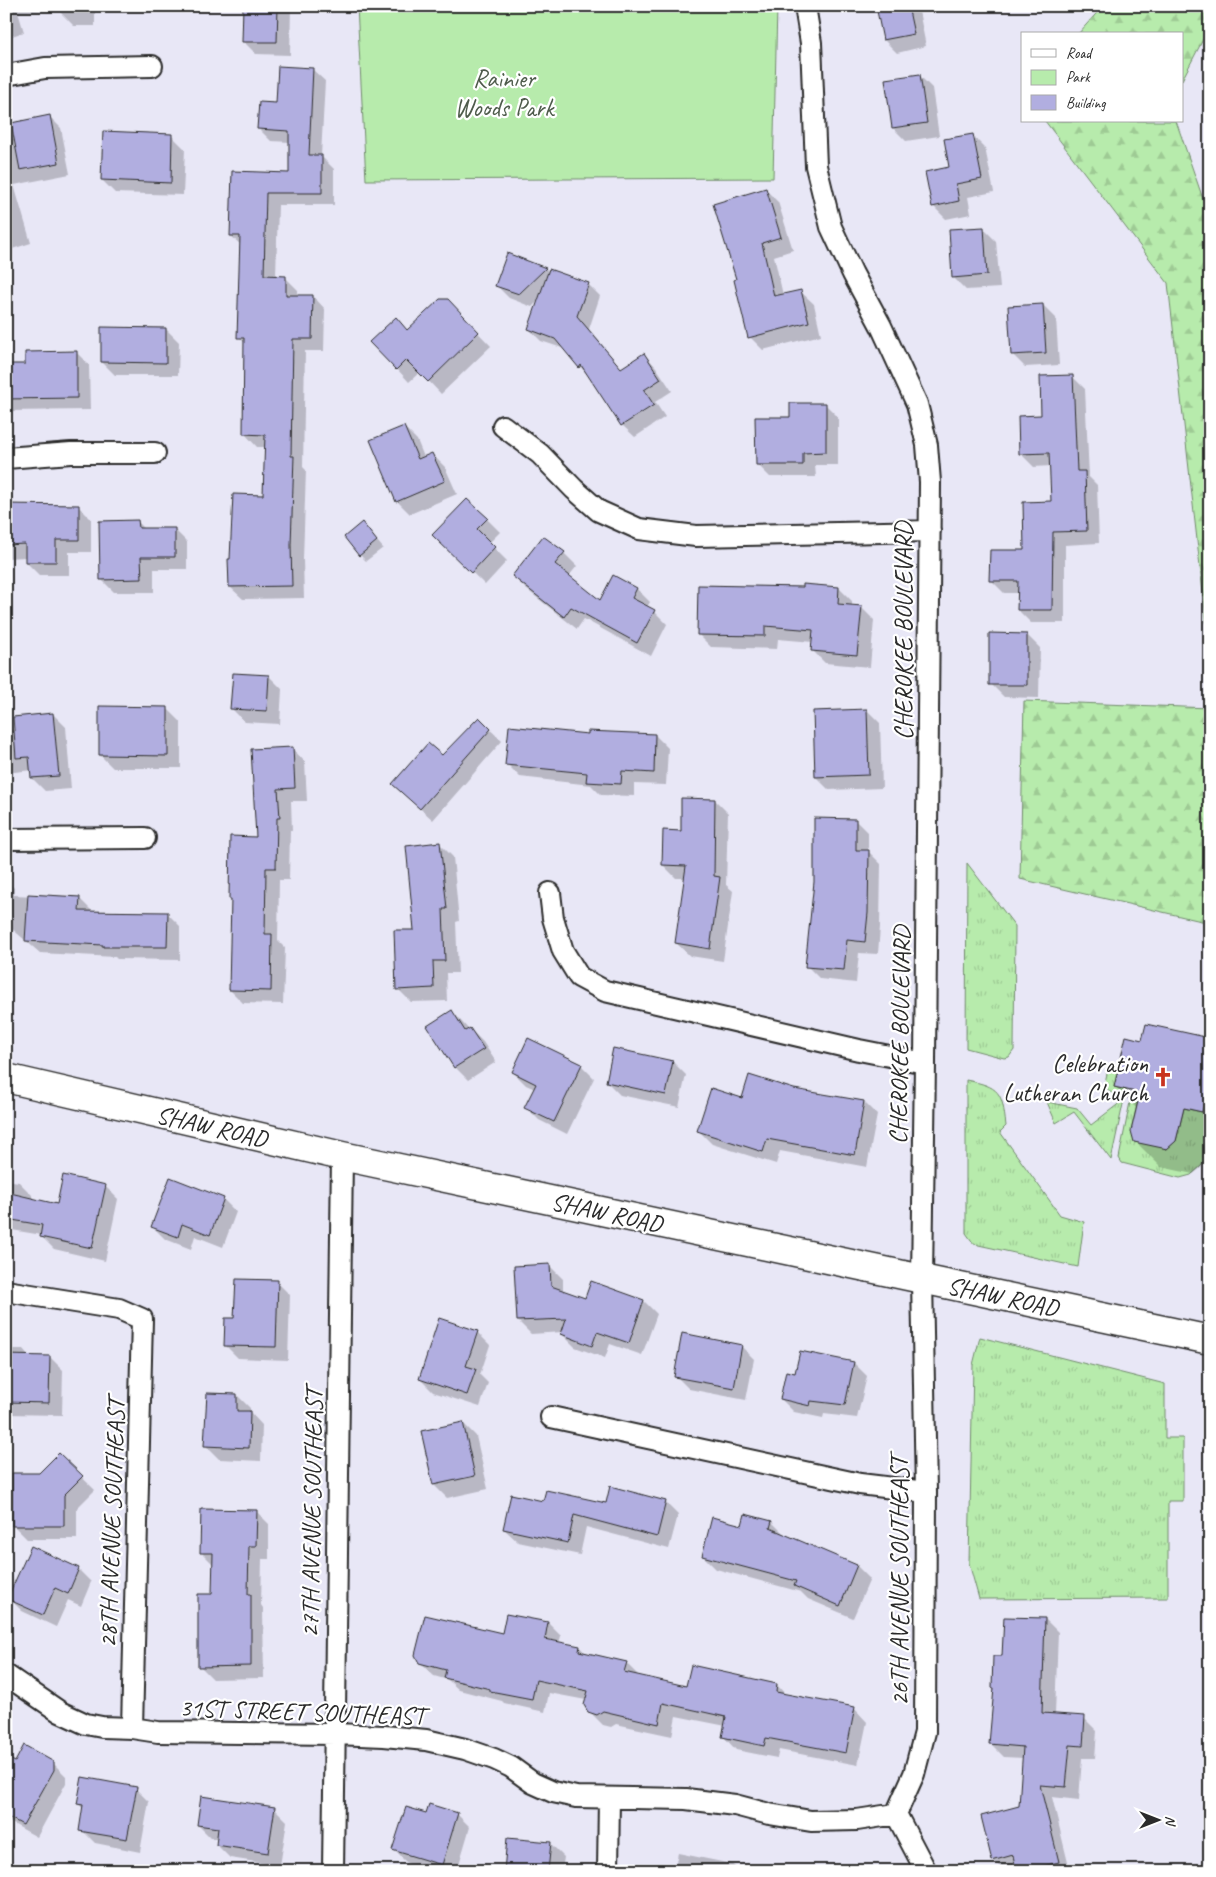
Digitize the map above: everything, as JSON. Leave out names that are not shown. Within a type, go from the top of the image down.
[{"type":"main road","name":"SHAW ROAD","points":[[6,1078],[342,1156],[1210,1340]]},
{"type":"street","name":"CHEROKEE BOULEVARD","points":[[805,6],[811,43],[816,166],[831,227],[853,274],[882,326],[918,404],[927,445],[930,530],[922,1279]]},
{"type":"street","points":[[6,75],[44,68],[152,66]]},
{"type":"street","points":[[503,426],[540,454],[574,490],[599,511],[639,529],[696,536],[930,530]]},
{"type":"street","points":[[6,458],[71,453],[156,453]]},
{"type":"street","points":[[6,838],[145,838]]},
{"type":"street","points":[[550,893],[553,918],[563,951],[579,977],[604,991],[850,1048],[925,1063]]},
{"type":"street","name":"27TH AVENUE SOUTHEAST","points":[[333,1871],[342,1156]]},
{"type":"street","name":"26TH AVENUE SOUTHEAST","points":[[896,1814],[914,1774],[925,1732],[926,1492],[922,1279]]},
{"type":"street","name":"28TH AVENUE SOUTHEAST","points":[[6,1291],[119,1309],[142,1319],[132,1728]]},
{"type":"street","points":[[551,1417],[860,1484],[926,1492]]},
{"type":"street","name":"31ST STREET SOUTHEAST","points":[[6,1675],[60,1712],[86,1724],[102,1727],[132,1728],[158,1732],[334,1734],[426,1740],[464,1749],[494,1759],[553,1792],[576,1797],[686,1799],[725,1804],[811,1821],[857,1820],[896,1814]]},
{"type":"street","points":[[608,1871],[609,1798]]},
{"type":"street","points":[[896,1814],[926,1871]]},
{"type":"green space","name":"Rainier Woods Park","points":[[357,6],[777,6],[773,178],[366,180]]},
{"type":"green space","points":[[1103,6],[1210,6],[1210,26],[1184,76],[1184,32],[1080,32]]},
{"type":"green space","points":[[1046,122],[1176,122],[1210,219],[1210,655],[1168,283]]},
{"type":"green space","points":[[1024,701],[1210,708],[1210,923],[1020,879]]},
{"type":"green space","points":[[967,863],[1015,926],[1014,1050],[1009,1057],[1004,1058],[966,1048]]},
{"type":"green space","points":[[1109,1066],[1118,1068],[1114,1087],[1126,1090],[1111,1160],[1074,1112],[1056,1123],[1047,1102],[1077,1108],[1091,1125],[1121,1102],[1104,1086]]},
{"type":"green space","points":[[966,1080],[986,1085],[997,1092],[1003,1105],[1006,1126],[1000,1132],[1060,1215],[1084,1222],[1078,1267],[974,1244],[966,1233]]},
{"type":"green space","points":[[1133,1095],[1139,1096],[1131,1131],[1167,1149],[1176,1141],[1184,1108],[1202,1112],[1206,1097],[1210,1095],[1210,1152],[1202,1165],[1191,1175],[1180,1178],[1122,1163],[1119,1158]]},
{"type":"green space","points":[[980,1337],[1165,1384],[1165,1438],[1183,1438],[1183,1501],[1168,1501],[1168,1598],[979,1599],[969,1563],[973,1365]]},
{"type":"building","points":[[243,6],[278,6],[277,42],[242,42]]},
{"type":"building","points":[[876,6],[908,6],[914,34],[883,40]]},
{"type":"building","points":[[278,66],[313,68],[309,155],[322,155],[322,193],[266,193],[264,275],[286,276],[286,295],[313,295],[312,339],[293,339],[291,456],[294,456],[291,545],[292,586],[229,587],[228,559],[230,559],[233,494],[263,495],[265,435],[243,434],[244,338],[237,338],[240,236],[230,236],[232,171],[289,173],[289,131],[257,129],[259,102],[276,103]]},
{"type":"building","points":[[920,74],[927,123],[892,128],[885,79]]},
{"type":"building","points":[[50,115],[59,163],[20,170],[11,123]]},
{"type":"building","points":[[103,131],[172,134],[171,183],[101,180]]},
{"type":"building","points":[[973,134],[982,179],[956,184],[959,201],[932,207],[925,172],[949,167],[944,139]]},
{"type":"building","points":[[766,188],[781,237],[762,243],[774,296],[801,290],[809,322],[748,338],[734,280],[736,279],[713,204]]},
{"type":"building","points":[[984,227],[987,275],[952,278],[949,229]]},
{"type":"building","points":[[507,253],[546,268],[519,294],[495,286]]},
{"type":"building","points":[[549,269],[589,283],[577,316],[621,368],[644,353],[661,379],[644,390],[654,405],[621,426],[581,365],[579,368],[555,339],[528,329]]},
{"type":"building","points":[[440,299],[448,299],[479,332],[428,382],[406,360],[396,370],[369,342],[396,317],[407,330]]},
{"type":"building","points":[[1043,304],[1046,353],[1011,355],[1008,306]]},
{"type":"building","points":[[101,327],[166,328],[166,363],[101,362]]},
{"type":"building","points":[[77,351],[77,398],[6,399],[6,364],[25,364],[25,352]]},
{"type":"building","points":[[1073,375],[1077,471],[1085,471],[1087,531],[1053,532],[1052,610],[1017,610],[1018,581],[989,581],[990,550],[1024,550],[1023,502],[1051,501],[1049,453],[1019,454],[1018,416],[1041,415],[1040,376]]},
{"type":"building","points":[[790,403],[826,403],[826,452],[803,453],[803,465],[756,465],[755,417],[790,417]]},
{"type":"building","points":[[404,426],[418,459],[432,453],[445,481],[396,502],[370,440]]},
{"type":"building","points":[[467,499],[488,518],[477,529],[495,547],[471,573],[432,535]]},
{"type":"building","points":[[6,504],[79,505],[79,540],[56,540],[56,562],[25,562],[25,544],[6,545]]},
{"type":"building","points":[[138,520],[139,528],[175,528],[175,557],[141,557],[142,579],[100,580],[99,521]]},
{"type":"building","points":[[362,522],[377,541],[359,556],[344,537]]},
{"type":"building","points":[[543,536],[565,552],[555,564],[600,600],[613,575],[637,588],[632,598],[655,610],[637,643],[571,607],[564,617],[512,576]]},
{"type":"building","points":[[803,584],[839,587],[838,604],[862,606],[857,655],[811,651],[813,630],[765,626],[765,636],[697,635],[698,585],[803,587]]},
{"type":"building","points":[[989,633],[1027,634],[1027,685],[989,685]]},
{"type":"building","points":[[233,673],[269,675],[267,711],[230,709]]},
{"type":"building","points":[[99,706],[168,707],[168,756],[99,755]]},
{"type":"building","points":[[867,709],[869,775],[815,777],[813,711]]},
{"type":"building","points":[[53,713],[59,776],[31,778],[29,757],[16,758],[13,717]]},
{"type":"building","points":[[479,717],[491,729],[420,809],[392,784],[428,743],[442,755]]},
{"type":"building","points":[[509,726],[588,734],[588,731],[655,734],[654,773],[622,771],[621,784],[586,782],[587,773],[505,765]]},
{"type":"building","points":[[293,747],[295,788],[278,789],[280,818],[277,818],[276,868],[266,868],[265,934],[272,934],[271,991],[229,990],[230,836],[256,837],[251,749]]},
{"type":"building","points":[[681,798],[715,799],[714,876],[720,877],[710,949],[675,943],[686,866],[662,865],[663,830],[681,831]]},
{"type":"building","points":[[814,818],[856,819],[856,850],[869,850],[868,913],[865,942],[847,940],[844,970],[805,967],[814,882]]},
{"type":"building","points":[[440,842],[447,909],[443,909],[445,961],[433,961],[434,988],[396,990],[394,930],[414,930],[406,846]]},
{"type":"building","points":[[28,894],[80,897],[79,911],[168,912],[167,947],[103,947],[103,945],[25,941]]},
{"type":"building","points":[[452,1010],[465,1031],[470,1028],[484,1049],[454,1068],[427,1026]]},
{"type":"building","name":"Celebration Lutheran Church","points":[[1146,1024],[1210,1038],[1210,1098],[1206,1097],[1202,1112],[1184,1108],[1176,1141],[1167,1149],[1134,1142],[1131,1131],[1140,1093],[1114,1087],[1126,1036],[1142,1040]]},
{"type":"building","points":[[528,1038],[582,1064],[554,1122],[524,1108],[536,1084],[512,1072]]},
{"type":"building","points":[[613,1048],[673,1061],[666,1095],[606,1082]]},
{"type":"building","points":[[749,1075],[794,1089],[864,1101],[855,1155],[767,1139],[763,1152],[697,1131],[711,1088],[742,1098]]},
{"type":"building","points":[[63,1175],[106,1185],[92,1248],[40,1237],[42,1225],[6,1219],[6,1192],[57,1204]]},
{"type":"building","points":[[170,1177],[224,1198],[210,1235],[182,1224],[178,1237],[151,1227]]},
{"type":"building","points":[[550,1264],[551,1286],[585,1298],[591,1281],[644,1300],[629,1343],[597,1332],[592,1346],[561,1334],[566,1319],[517,1321],[514,1266]]},
{"type":"building","points":[[236,1279],[278,1280],[276,1347],[224,1346],[225,1318],[234,1318]]},
{"type":"building","points":[[439,1318],[478,1331],[466,1366],[476,1369],[467,1395],[419,1379]]},
{"type":"building","points":[[682,1333],[742,1345],[734,1388],[674,1377]]},
{"type":"building","points":[[800,1351],[854,1362],[845,1405],[811,1401],[810,1406],[780,1399],[786,1371],[795,1373]]},
{"type":"building","points":[[6,1355],[50,1356],[49,1403],[6,1402]]},
{"type":"building","points":[[207,1393],[237,1394],[237,1411],[250,1411],[249,1448],[204,1446]]},
{"type":"building","points":[[463,1422],[475,1476],[433,1485],[421,1431]]},
{"type":"building","points":[[59,1453],[83,1476],[64,1495],[64,1526],[12,1526],[12,1473],[39,1473]]},
{"type":"building","points":[[610,1486],[666,1501],[657,1537],[574,1515],[568,1543],[503,1529],[511,1494],[543,1501],[546,1490],[606,1503]]},
{"type":"building","points":[[201,1509],[257,1510],[256,1546],[249,1546],[248,1594],[251,1594],[251,1666],[198,1667],[198,1594],[212,1594],[213,1553],[200,1553]]},
{"type":"building","points":[[745,1514],[772,1521],[770,1528],[857,1565],[840,1606],[794,1586],[796,1581],[702,1556],[712,1517],[742,1525]]},
{"type":"building","points":[[31,1546],[79,1568],[68,1594],[55,1588],[43,1615],[7,1599]]},
{"type":"building","points":[[506,1614],[548,1622],[545,1639],[580,1646],[579,1651],[627,1662],[624,1672],[686,1686],[691,1665],[777,1684],[776,1692],[855,1707],[846,1753],[766,1738],[764,1746],[722,1737],[726,1717],[663,1703],[659,1724],[603,1711],[597,1715],[588,1712],[584,1705],[588,1691],[536,1680],[532,1699],[490,1691],[490,1689],[444,1678],[446,1670],[419,1663],[415,1655],[425,1615],[502,1633]]},
{"type":"building","points":[[1004,1617],[1045,1618],[1042,1713],[1085,1716],[1083,1746],[1070,1745],[1066,1787],[1040,1785],[1059,1862],[1024,1871],[1016,1871],[1013,1855],[992,1861],[981,1816],[1019,1806],[1023,1747],[989,1744],[994,1688],[992,1688],[993,1656],[1002,1656]]},
{"type":"building","points":[[24,1745],[54,1762],[54,1770],[23,1825],[6,1816],[6,1757],[15,1762]]},
{"type":"building","points":[[82,1777],[137,1787],[127,1839],[79,1831],[83,1805],[77,1804]]},
{"type":"building","points":[[201,1796],[275,1807],[268,1853],[216,1845],[218,1828],[197,1825]]},
{"type":"building","points":[[429,1804],[458,1813],[442,1865],[392,1850],[406,1807],[426,1813]]},
{"type":"building","points":[[507,1838],[551,1842],[548,1871],[504,1871]]},
{"type":"place","name":"Celebration Lutheran Church","points":[[1163,1077]]}]
